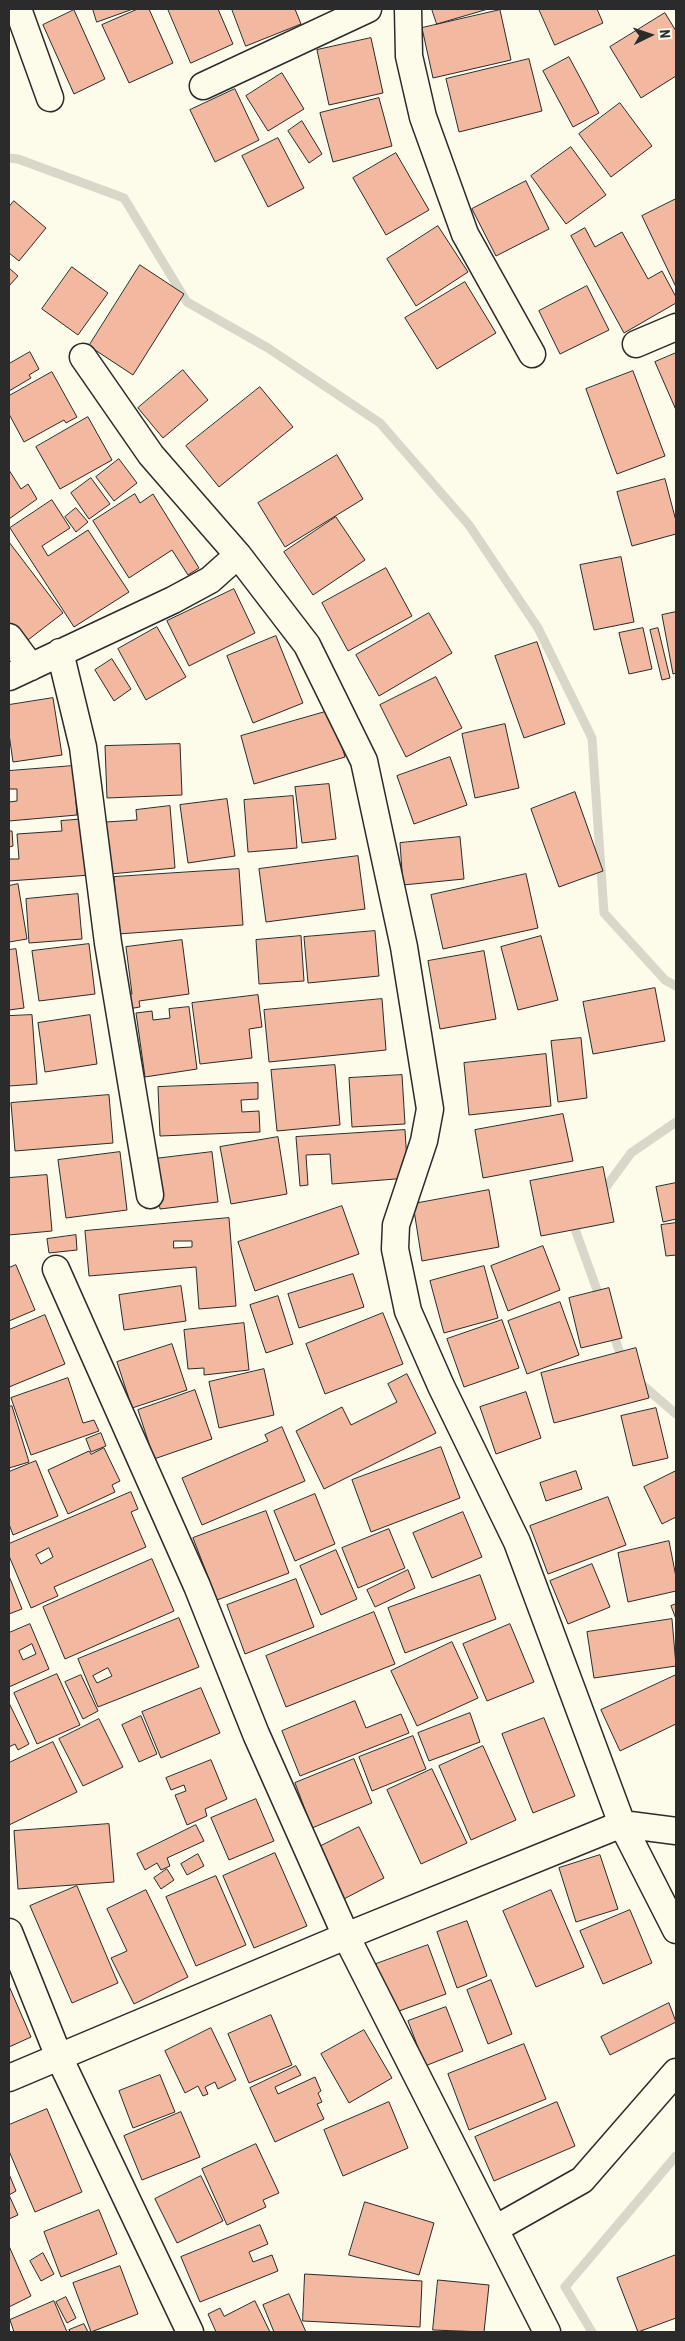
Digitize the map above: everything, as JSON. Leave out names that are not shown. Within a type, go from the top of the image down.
[{"type":"street","points":[[18,9],[50,98]]},
{"type":"street","points":[[203,86],[368,9]]},
{"type":"street","points":[[408,9],[409,56],[423,117],[465,234],[532,354]]},
{"type":"street","points":[[636,344],[676,327]]},
{"type":"street","points":[[83,358],[151,455],[238,555],[307,645],[364,761],[404,947],[430,1108],[424,1141],[396,1225],[395,1248],[408,1311],[441,1386],[517,1542],[622,1824],[676,1930]]},
{"type":"street","points":[[9,637],[20,672],[210,580],[238,555]]},
{"type":"street","points":[[60,652],[82,747],[108,944],[150,1195]]},
{"type":"street","points":[[56,1269],[197,1586],[256,1734],[346,1936],[547,2332]]},
{"type":"street","points":[[9,2078],[346,1936],[622,1824],[676,1831]]},
{"type":"street","points":[[9,1932],[58,2057],[190,2332]]},
{"type":"street","points":[[495,2229],[582,2180],[676,2072]]},
{"type":"building","points":[[93,9],[133,9],[97,22]]},
{"type":"building","points":[[138,9],[149,9],[173,63],[129,83],[102,25]]},
{"type":"building","points":[[168,9],[218,9],[233,44],[191,63]]},
{"type":"building","points":[[232,9],[295,9],[301,24],[246,46]]},
{"type":"building","points":[[432,9],[488,9],[437,24]]},
{"type":"building","points":[[539,9],[597,9],[603,23],[555,45]]},
{"type":"building","points":[[74,10],[105,79],[74,94],[43,25]]},
{"type":"building","points":[[500,10],[511,60],[433,78],[422,28]]},
{"type":"building","points":[[665,13],[676,31],[676,76],[641,98],[610,47]]},
{"type":"building","points":[[371,38],[383,93],[329,105],[317,50]]},
{"type":"building","points":[[569,57],[599,113],[573,127],[543,71]]},
{"type":"building","points":[[529,59],[542,111],[459,132],[446,79]]},
{"type":"building","points":[[282,73],[304,109],[268,131],[246,96]]},
{"type":"building","points":[[235,89],[259,140],[215,162],[190,110]]},
{"type":"building","points":[[379,98],[392,146],[333,162],[320,113]]},
{"type":"building","points":[[620,103],[652,146],[611,177],[579,134]]},
{"type":"building","points":[[302,121],[322,154],[309,163],[288,131]]},
{"type":"building","points":[[278,138],[304,188],[268,207],[242,156]]},
{"type":"building","points":[[571,147],[606,195],[566,224],[531,176]]},
{"type":"building","points":[[396,153],[429,210],[386,235],[353,178]]},
{"type":"building","points":[[526,181],[549,229],[496,256],[472,209]]},
{"type":"building","points":[[676,199],[676,287],[642,216]]},
{"type":"building","points":[[14,201],[46,228],[19,261],[9,253],[9,207]]},
{"type":"building","points":[[438,226],[468,272],[416,306],[387,259]]},
{"type":"building","points":[[585,228],[595,247],[622,232],[648,279],[662,271],[676,297],[676,303],[624,333],[571,236]]},
{"type":"building","points":[[140,265],[184,294],[133,375],[89,346]]},
{"type":"building","points":[[72,267],[108,293],[78,335],[42,309]]},
{"type":"building","points":[[9,268],[18,276],[9,286]]},
{"type":"building","points":[[465,282],[496,333],[437,369],[405,318]]},
{"type":"building","points":[[587,286],[609,330],[560,354],[539,311]]},
{"type":"building","points":[[30,352],[39,369],[29,375],[31,378],[9,391],[9,364]]},
{"type":"building","points":[[676,353],[676,410],[655,362]]},
{"type":"building","points":[[183,370],[208,400],[163,438],[138,408]]},
{"type":"building","points":[[633,371],[665,456],[617,474],[586,389]]},
{"type":"building","points":[[52,372],[77,417],[66,423],[64,420],[24,442],[9,414],[9,396]]},
{"type":"building","points":[[260,387],[293,427],[219,487],[186,446]]},
{"type":"building","points":[[88,417],[112,460],[60,489],[36,447]]},
{"type":"building","points":[[337,455],[363,499],[285,547],[258,503]]},
{"type":"building","points":[[119,459],[137,483],[114,501],[96,477]]},
{"type":"building","points":[[9,470],[21,489],[28,484],[37,499],[9,519]]},
{"type":"building","points":[[91,478],[110,504],[89,519],[71,493]]},
{"type":"building","points":[[665,479],[676,521],[676,534],[632,546],[617,492]]},
{"type":"building","points":[[135,494],[140,503],[153,494],[199,568],[188,575],[172,550],[129,578],[93,521]]},
{"type":"building","points":[[52,500],[70,528],[42,546],[48,556],[88,530],[129,592],[74,627],[10,528]]},
{"type":"building","points":[[76,508],[88,522],[76,532],[65,517]]},
{"type":"building","points":[[336,517],[365,560],[313,595],[284,552]]},
{"type":"building","points":[[9,542],[63,613],[24,643],[9,624]]},
{"type":"building","points":[[621,557],[634,622],[594,630],[580,565]]},
{"type":"building","points":[[386,568],[412,616],[348,651],[322,603]]},
{"type":"building","points":[[234,589],[255,633],[189,666],[167,621]]},
{"type":"building","points":[[676,612],[676,673],[673,674],[662,615]]},
{"type":"building","points":[[429,613],[452,653],[379,696],[356,655]]},
{"type":"building","points":[[157,627],[186,677],[146,700],[118,649]]},
{"type":"building","points":[[643,628],[652,669],[629,674],[619,633]]},
{"type":"building","points":[[658,628],[670,678],[662,680],[650,630]]},
{"type":"building","points":[[276,636],[303,703],[253,723],[227,656]]},
{"type":"building","points":[[537,642],[565,724],[524,738],[495,656]]},
{"type":"building","points":[[112,659],[131,689],[114,701],[95,670]]},
{"type":"building","points":[[436,677],[462,728],[406,757],[380,705]]},
{"type":"building","points":[[53,698],[62,755],[13,762],[9,734],[9,705]]},
{"type":"building","points":[[332,710],[345,757],[254,784],[241,736]]},
{"type":"building","points":[[505,724],[519,788],[475,798],[462,734]]},
{"type":"building","points":[[180,744],[182,795],[107,798],[105,746]]},
{"type":"building","points":[[450,757],[467,805],[414,824],[397,776]]},
{"type":"building","points":[[73,766],[77,815],[9,821],[9,802],[17,801],[17,789],[9,789],[9,771]]},
{"type":"building","points":[[329,784],[336,839],[302,843],[295,787]]},
{"type":"building","points":[[575,792],[603,871],[559,887],[531,809]]},
{"type":"building","points":[[293,796],[297,848],[248,852],[244,800]]},
{"type":"building","points":[[227,799],[235,856],[188,863],[180,805]]},
{"type":"building","points":[[170,806],[175,868],[110,874],[106,822],[137,820],[136,810]]},
{"type":"building","points":[[86,819],[90,875],[9,881],[9,859],[19,859],[17,834],[62,831],[61,821]]},
{"type":"building","points":[[9,831],[12,831],[13,846],[9,847]]},
{"type":"building","points":[[460,837],[464,879],[403,885],[400,843]]},
{"type":"building","points":[[358,856],[365,909],[266,922],[259,869]]},
{"type":"building","points":[[239,869],[243,925],[118,934],[114,877]]},
{"type":"building","points":[[526,874],[538,928],[443,949],[431,895]]},
{"type":"building","points":[[18,884],[27,939],[9,942],[9,886]]},
{"type":"building","points":[[78,894],[82,939],[29,943],[26,899]]},
{"type":"building","points":[[375,931],[379,976],[308,983],[304,937]]},
{"type":"building","points":[[301,936],[304,981],[259,984],[256,940]]},
{"type":"building","points":[[541,936],[558,1000],[518,1010],[501,947]]},
{"type":"building","points":[[182,940],[189,994],[139,1001],[140,1007],[128,1009],[126,995],[132,994],[126,947]]},
{"type":"building","points":[[89,944],[95,994],[39,1001],[32,951]]},
{"type":"building","points":[[16,949],[24,1008],[9,1010],[9,950]]},
{"type":"building","points":[[484,951],[496,1019],[440,1029],[428,961]]},
{"type":"building","points":[[655,988],[665,1041],[593,1054],[583,1002]]},
{"type":"building","points":[[258,995],[262,1027],[249,1029],[252,1058],[200,1064],[192,1003]]},
{"type":"building","points":[[382,999],[386,1050],[269,1062],[264,1010]]},
{"type":"building","points":[[189,1007],[197,1069],[145,1077],[136,1013],[152,1011],[153,1020],[170,1018],[169,1009]]},
{"type":"building","points":[[32,1015],[37,1084],[9,1086],[9,1016]]},
{"type":"building","points":[[90,1015],[97,1064],[45,1072],[38,1023]]},
{"type":"building","points":[[581,1038],[587,1098],[558,1102],[551,1041]]},
{"type":"building","points":[[546,1054],[551,1106],[469,1115],[464,1063]]},
{"type":"building","points":[[335,1065],[340,1125],[277,1131],[271,1070]]},
{"type":"building","points":[[402,1075],[405,1124],[352,1127],[349,1078]]},
{"type":"building","points":[[258,1083],[258,1099],[241,1100],[242,1112],[259,1111],[260,1132],[160,1136],[158,1087]]},
{"type":"building","points":[[109,1095],[113,1143],[15,1151],[11,1103]]},
{"type":"building","points":[[563,1114],[573,1161],[483,1178],[475,1130]]},
{"type":"building","points":[[405,1130],[408,1178],[332,1184],[330,1154],[306,1155],[308,1185],[300,1186],[296,1137]]},
{"type":"building","points":[[278,1137],[287,1194],[231,1204],[220,1147]]},
{"type":"building","points":[[120,1152],[127,1210],[66,1218],[58,1160]]},
{"type":"building","points":[[212,1152],[218,1202],[160,1209],[154,1159]]},
{"type":"building","points":[[603,1167],[614,1222],[541,1236],[530,1181]]},
{"type":"building","points":[[47,1175],[52,1231],[9,1235],[9,1178]]},
{"type":"building","points":[[676,1183],[676,1219],[663,1222],[656,1187]]},
{"type":"building","points":[[489,1190],[499,1247],[422,1261],[413,1204]]},
{"type":"building","points":[[342,1206],[359,1254],[255,1291],[238,1242]]},
{"type":"building","points":[[229,1218],[236,1306],[199,1309],[196,1267],[89,1276],[85,1231]],"holes":[[[174,1241],[192,1241],[192,1247],[174,1248]]]},
{"type":"building","points":[[676,1223],[676,1255],[666,1256],[661,1225]]},
{"type":"building","points":[[76,1235],[77,1250],[49,1253],[47,1239]]},
{"type":"building","points":[[543,1246],[560,1290],[508,1311],[491,1266]]},
{"type":"building","points":[[16,1265],[35,1310],[9,1321],[9,1268]]},
{"type":"building","points":[[484,1266],[498,1318],[444,1333],[430,1281]]},
{"type":"building","points":[[353,1274],[364,1307],[299,1328],[288,1294]]},
{"type":"building","points":[[181,1286],[186,1321],[124,1330],[119,1295]]},
{"type":"building","points":[[609,1288],[622,1338],[581,1348],[569,1298]]},
{"type":"building","points":[[278,1296],[293,1344],[266,1353],[250,1305]]},
{"type":"building","points":[[560,1302],[579,1355],[527,1374],[508,1321]]},
{"type":"building","points":[[383,1313],[403,1364],[325,1394],[306,1344]]},
{"type":"building","points":[[45,1315],[65,1364],[9,1387],[9,1330]]},
{"type":"building","points":[[502,1320],[519,1368],[464,1387],[447,1339]]},
{"type":"building","points":[[244,1323],[249,1370],[204,1375],[204,1368],[188,1369],[184,1330]]},
{"type":"building","points":[[172,1344],[187,1390],[132,1408],[117,1362]]},
{"type":"building","points":[[636,1348],[649,1398],[554,1423],[541,1373]]},
{"type":"building","points":[[264,1369],[274,1415],[219,1428],[209,1382]]},
{"type":"building","points":[[407,1374],[436,1433],[324,1489],[296,1431],[342,1407],[351,1425],[397,1402],[388,1384]]},
{"type":"building","points":[[68,1378],[83,1423],[94,1420],[99,1431],[31,1455],[11,1398]]},
{"type":"building","points":[[195,1390],[212,1439],[154,1459],[138,1410]]},
{"type":"building","points":[[526,1392],[541,1438],[496,1454],[480,1407]]},
{"type":"building","points":[[12,1406],[29,1462],[9,1468],[9,1407]]},
{"type":"building","points":[[656,1408],[668,1458],[633,1466],[621,1416]]},
{"type":"building","points":[[282,1427],[305,1481],[202,1525],[182,1478],[268,1441],[265,1435]]},
{"type":"building","points":[[101,1433],[106,1446],[91,1452],[86,1439]]},
{"type":"building","points":[[441,1447],[460,1498],[371,1532],[352,1480]]},
{"type":"building","points":[[104,1448],[120,1481],[112,1485],[115,1492],[68,1514],[48,1470],[89,1451],[91,1454]]},
{"type":"building","points":[[36,1461],[58,1516],[13,1535],[9,1524],[9,1472]]},
{"type":"building","points":[[576,1471],[582,1489],[546,1501],[540,1483]]},
{"type":"building","points":[[676,1471],[676,1517],[662,1524],[644,1487]]},
{"type":"building","points":[[131,1492],[138,1509],[131,1512],[146,1547],[54,1587],[58,1596],[31,1608],[9,1556],[9,1544]],"holes":[[[49,1548],[53,1557],[41,1564],[36,1555]]]},
{"type":"building","points":[[315,1494],[335,1544],[295,1561],[274,1511]]},
{"type":"building","points":[[608,1497],[626,1545],[548,1574],[530,1526]]},
{"type":"building","points":[[266,1511],[289,1573],[217,1600],[193,1538]]},
{"type":"building","points":[[463,1512],[482,1557],[432,1578],[413,1533]]},
{"type":"building","points":[[389,1529],[405,1568],[358,1588],[342,1548]]},
{"type":"building","points":[[669,1541],[676,1577],[676,1591],[628,1602],[618,1553]]},
{"type":"building","points":[[336,1550],[357,1599],[321,1615],[300,1566]]},
{"type":"building","points":[[152,1559],[174,1611],[65,1659],[43,1607]]},
{"type":"building","points":[[592,1564],[610,1607],[568,1624],[550,1581]]},
{"type":"building","points":[[408,1570],[415,1588],[375,1607],[367,1590]]},
{"type":"building","points":[[480,1575],[496,1619],[405,1653],[388,1608]]},
{"type":"building","points":[[9,1576],[22,1609],[9,1614]]},
{"type":"building","points":[[296,1579],[314,1627],[245,1654],[227,1605]]},
{"type":"building","points":[[676,1604],[676,1619],[671,1606]]},
{"type":"building","points":[[374,1612],[395,1664],[286,1707],[266,1656]]},
{"type":"building","points":[[179,1618],[199,1667],[98,1707],[78,1659]],"holes":[[[108,1668],[112,1676],[97,1683],[93,1676]]]},
{"type":"building","points":[[672,1619],[676,1666],[594,1678],[587,1632]]},
{"type":"building","points":[[30,1624],[49,1669],[9,1687],[9,1633]],"holes":[[[32,1644],[36,1654],[23,1660],[19,1651]]]},
{"type":"building","points":[[510,1624],[534,1682],[487,1701],[463,1644]]},
{"type":"building","points":[[452,1642],[478,1698],[417,1726],[391,1671]]},
{"type":"building","points":[[57,1674],[80,1725],[37,1744],[14,1693]]},
{"type":"building","points":[[81,1675],[98,1711],[83,1719],[65,1682]]},
{"type":"building","points":[[676,1675],[676,1724],[620,1751],[601,1710]]},
{"type":"building","points":[[201,1688],[220,1733],[161,1758],[142,1712]]},
{"type":"building","points":[[355,1701],[366,1728],[401,1714],[409,1733],[300,1776],[282,1731]]},
{"type":"building","points":[[9,1703],[29,1744],[18,1750],[15,1744],[9,1747]]},
{"type":"building","points":[[470,1713],[480,1742],[429,1761],[418,1733]]},
{"type":"building","points":[[141,1716],[157,1754],[139,1762],[122,1725]]},
{"type":"building","points":[[544,1718],[575,1796],[533,1813],[502,1734]]},
{"type":"building","points":[[99,1719],[123,1767],[83,1786],[59,1739]]},
{"type":"building","points":[[413,1736],[426,1769],[372,1791],[359,1757]]},
{"type":"building","points":[[53,1742],[77,1792],[9,1825],[9,1763]]},
{"type":"building","points":[[483,1746],[516,1820],[471,1840],[439,1766]]},
{"type":"building","points":[[354,1759],[372,1803],[312,1828],[295,1783]]},
{"type":"building","points":[[211,1760],[227,1799],[205,1809],[207,1816],[187,1825],[175,1795],[186,1791],[184,1785],[171,1790],[166,1778]]},
{"type":"building","points":[[432,1769],[467,1843],[421,1864],[387,1790]]},
{"type":"building","points":[[256,1799],[274,1841],[229,1860],[211,1818]]},
{"type":"building","points":[[109,1824],[114,1882],[18,1889],[14,1831]]},
{"type":"building","points":[[196,1825],[204,1841],[167,1858],[170,1866],[161,1870],[157,1863],[145,1870],[137,1854]]},
{"type":"building","points":[[359,1827],[384,1878],[342,1900],[317,1848]]},
{"type":"building","points":[[275,1853],[307,1926],[254,1948],[223,1876]]},
{"type":"building","points":[[198,1854],[204,1866],[187,1875],[181,1864]]},
{"type":"building","points":[[600,1855],[618,1909],[576,1922],[559,1868]]},
{"type":"building","points":[[167,1869],[174,1880],[161,1889],[154,1878]]},
{"type":"building","points":[[216,1876],[246,1945],[196,1966],[166,1897]]},
{"type":"building","points":[[77,1886],[118,1983],[72,2003],[30,1906]]},
{"type":"building","points":[[146,1890],[188,1977],[134,2004],[111,1958],[127,1951],[107,1909]]},
{"type":"building","points":[[551,1890],[584,1967],[536,1987],[503,1911]]},
{"type":"building","points":[[630,1910],[652,1963],[603,1984],[580,1931]]},
{"type":"building","points":[[467,1921],[487,1976],[457,1988],[437,1932]]},
{"type":"building","points":[[428,1945],[446,1994],[388,2015],[386,1993],[376,1964]]},
{"type":"building","points":[[491,1980],[512,2034],[488,2044],[467,1990]]},
{"type":"building","points":[[9,1986],[31,2037],[9,2047]]},
{"type":"building","points":[[669,2003],[676,2022],[610,2055],[601,2037]]},
{"type":"building","points":[[446,2007],[463,2051],[425,2066],[408,2021]]},
{"type":"building","points":[[271,2015],[292,2065],[249,2083],[228,2034]]},
{"type":"building","points":[[211,2028],[236,2080],[218,2089],[215,2082],[205,2087],[208,2094],[203,2096],[198,2086],[185,2093],[165,2051]]},
{"type":"building","points":[[364,2030],[392,2078],[349,2103],[321,2054]]},
{"type":"building","points":[[524,2044],[546,2099],[469,2130],[448,2074]]},
{"type":"building","points":[[296,2066],[301,2075],[275,2087],[278,2094],[315,2077],[321,2091],[318,2093],[322,2102],[317,2104],[324,2119],[275,2142],[250,2088]]},
{"type":"building","points":[[160,2075],[175,2112],[133,2128],[119,2091]]},
{"type":"building","points":[[389,2102],[408,2148],[343,2176],[324,2130]]},
{"type":"building","points":[[557,2102],[575,2146],[494,2181],[475,2137]]},
{"type":"building","points":[[47,2109],[82,2192],[35,2212],[9,2151],[9,2125]]},
{"type":"building","points":[[181,2112],[200,2157],[142,2180],[124,2136]]},
{"type":"building","points":[[256,2144],[279,2193],[263,2200],[266,2207],[227,2225],[202,2169]]},
{"type":"building","points":[[9,2174],[16,2191],[9,2195]]},
{"type":"building","points":[[201,2176],[223,2221],[177,2243],[155,2199]]},
{"type":"building","points":[[9,2195],[18,2215],[9,2219]]},
{"type":"building","points":[[365,2202],[434,2223],[419,2275],[349,2255]]},
{"type":"building","points":[[99,2210],[117,2254],[61,2277],[44,2232]]},
{"type":"building","points":[[260,2225],[268,2244],[249,2252],[253,2262],[272,2255],[278,2271],[200,2302],[181,2257]]},
{"type":"building","points":[[9,2246],[31,2296],[9,2307]]},
{"type":"building","points":[[43,2253],[54,2274],[41,2281],[30,2261]]},
{"type":"building","points":[[676,2255],[676,2318],[638,2332],[617,2278]]},
{"type":"building","points":[[120,2266],[138,2314],[91,2332],[73,2283]]},
{"type":"building","points":[[305,2274],[422,2281],[420,2327],[303,2321]]},
{"type":"building","points":[[438,2280],[489,2285],[484,2332],[433,2330]]},
{"type":"building","points":[[289,2294],[306,2332],[274,2332],[263,2305]]},
{"type":"building","points":[[66,2297],[76,2318],[67,2323],[56,2302]]},
{"type":"building","points":[[54,2301],[67,2332],[14,2332],[10,2320]]},
{"type":"building","points":[[255,2301],[270,2332],[216,2332],[208,2314],[220,2308],[224,2316]]},
{"type":"building","points":[[84,2324],[88,2332],[71,2332],[69,2330]]},
{"type":"waterway","points":[[9,158],[18,159],[124,198],[187,302],[268,348],[380,423],[469,525],[538,628],[592,738],[604,913],[665,980],[676,986]]},
{"type":"waterway","points":[[601,1194],[631,1153],[676,1122]]},
{"type":"waterway","points":[[581,1221],[575,1229],[601,1301]]},
{"type":"waterway","points":[[612,1330],[623,1362]]},
{"type":"waterway","points":[[639,1382],[676,1414]]},
{"type":"waterway","points":[[592,2332],[565,2287],[676,2156]]}]
